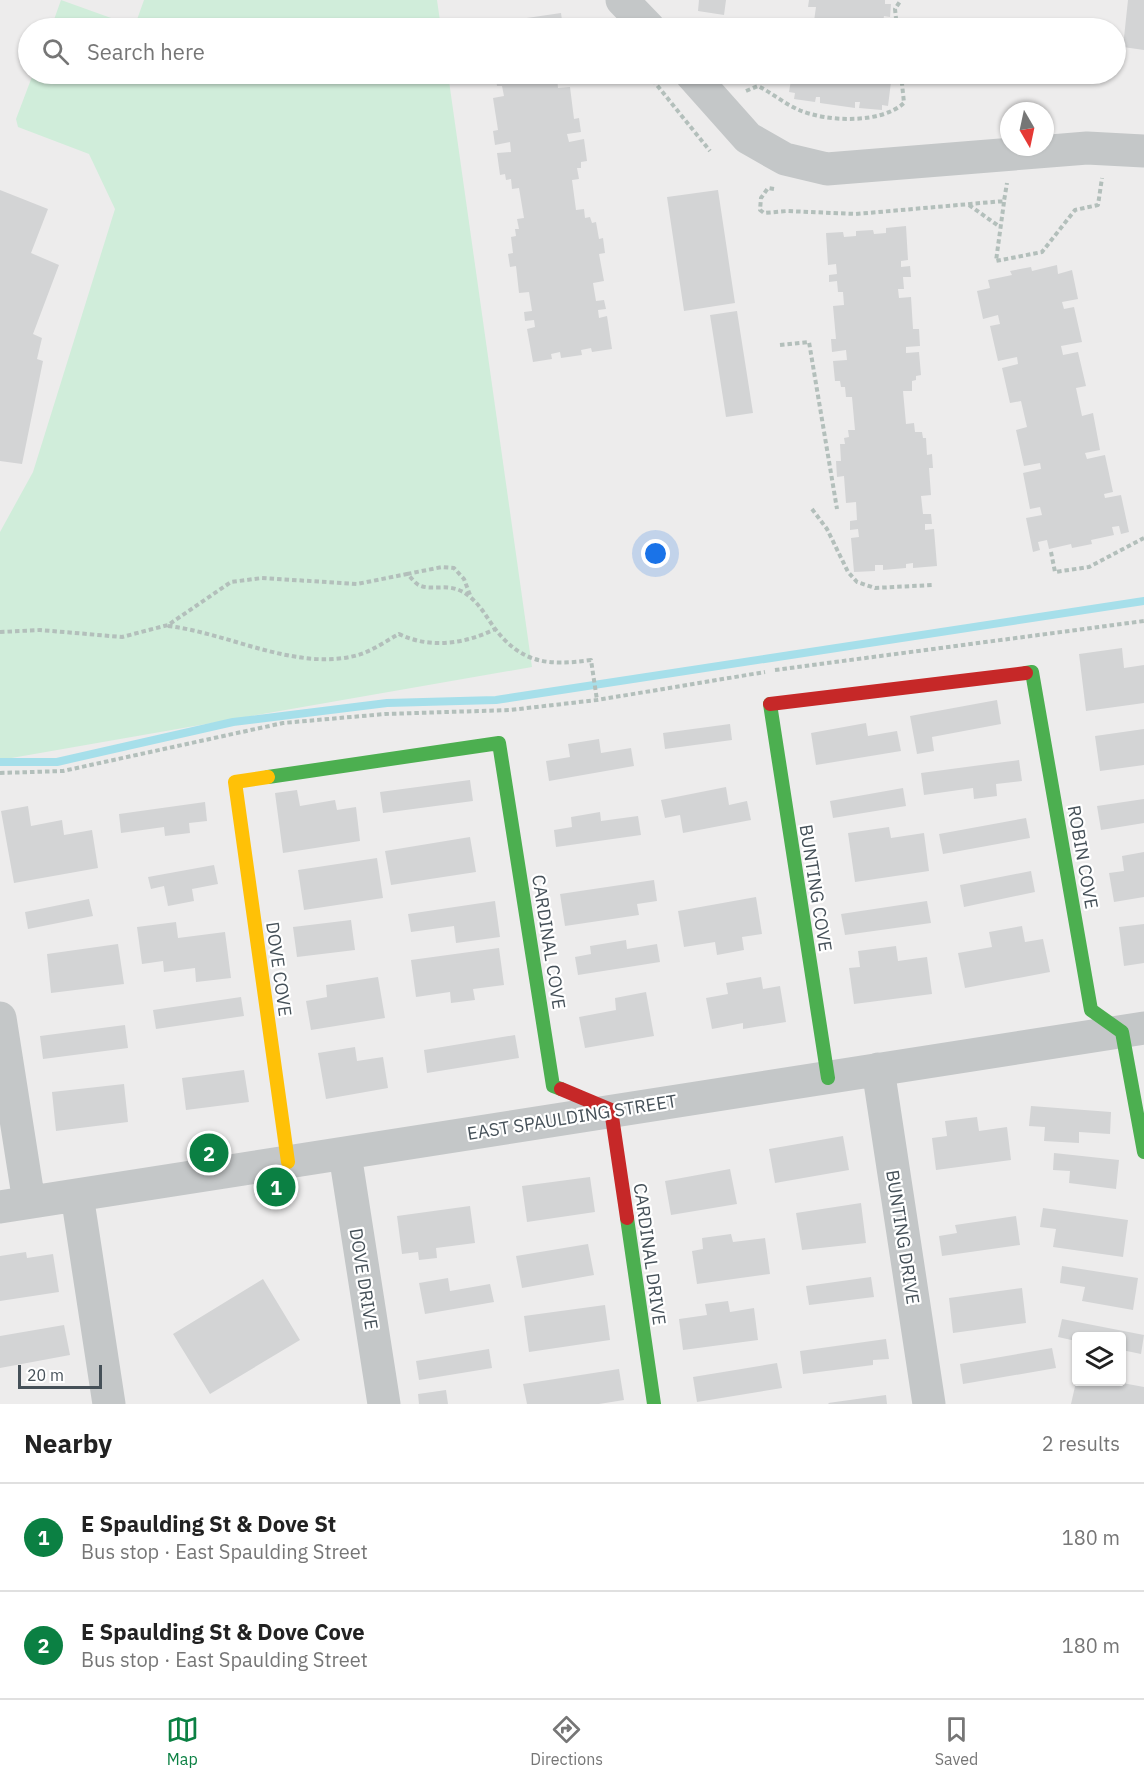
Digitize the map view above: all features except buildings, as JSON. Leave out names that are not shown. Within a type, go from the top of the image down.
[{"type":"street","points":[[622,0],[639,18]]},
{"type":"street","points":[[700,84],[748,138],[785,159],[827,169],[1086,148],[1144,151]]},
{"type":"street","name":"BUNTING COVE","points":[[828,1078],[770,704],[1032,672]]},
{"type":"street","name":"ROBIN COVE","points":[[1032,672],[1091,1010],[1133,1030]]},
{"type":"street","name":"DOVE COVE","points":[[288,1162],[235,782],[499,743]]},
{"type":"street","name":"CARDINAL COVE","points":[[499,743],[554,1086],[611,1110]]},
{"type":"street","points":[[0,1018],[15,1204]]},
{"type":"street","points":[[1133,1030],[1144,1152]]},
{"type":"street","name":"EAST SPAULDING STREET","points":[[15,1204],[1133,1030]]},
{"type":"street","name":"BUNTING DRIVE","points":[[878,1069],[929,1404]]},
{"type":"street","name":"CARDINAL DRIVE","points":[[611,1110],[654,1404]]},
{"type":"street","name":"DOVE DRIVE","points":[[345,1154],[384,1404]]},
{"type":"street","points":[[76,1195],[109,1404]]},
{"type":"path","points":[[896,18],[895,9],[901,0]]},
{"type":"path","points":[[656,84],[710,151]]},
{"type":"path","points":[[743,99],[746,91],[758,86],[800,110],[854,120],[896,110],[904,103],[902,84]]},
{"type":"path","points":[[1004,201],[996,261],[1042,252],[1075,210],[1098,205],[1102,177],[1113,179]]},
{"type":"path","points":[[968,205],[1000,227]]},
{"type":"path","points":[[780,345],[809,342],[837,509]]},
{"type":"path","points":[[812,509],[827,528],[856,582],[875,588],[932,585]]},
{"type":"path","points":[[1051,552],[1054,572],[1089,567],[1144,538]]},
{"type":"path","points":[[168,626],[218,589],[231,582],[247,578],[357,584],[442,567],[454,568],[464,579],[470,596],[495,629],[521,654],[542,663],[563,664],[591,660],[596,698]]},
{"type":"path","points":[[407,574],[421,586],[451,587],[470,596]]},
{"type":"path","points":[[0,773],[63,771],[283,723],[385,714],[510,710],[809,664],[1144,621]]},
{"type":"path","points":[[0,632],[40,630],[122,637],[168,626],[191,628],[291,655],[323,659],[358,655],[399,634],[412,640],[453,643],[475,639],[495,629]]},
{"type":"green space","points":[[61,0],[111,18],[55,18]]},
{"type":"green space","points":[[144,0],[437,0],[440,18],[138,18]]},
{"type":"green space","points":[[29,84],[449,84],[532,667],[0,760],[0,532],[33,472],[115,209],[89,154],[18,127],[16,119]]},
{"type":"waterway","points":[[0,762],[57,762],[233,722],[387,703],[496,700],[1144,601]]},
{"type":"traffic: fast","points":[[1026,673],[1032,672],[1091,1010],[1122,1032],[1144,1152]]},
{"type":"traffic: fast","points":[[770,704],[828,1078]]},
{"type":"traffic: fast","points":[[268,777],[499,743],[553,1086],[561,1089]]},
{"type":"traffic: fast","points":[[627,1218],[654,1404]]},
{"type":"traffic: slow","points":[[268,777],[235,782],[288,1162]]},
{"type":"traffic: jam","points":[[770,704],[1026,673]]},
{"type":"traffic: jam","points":[[561,1089],[611,1110],[627,1218]]},
{"type":"place","name":"E Spaulding St & Dove Cove","points":[[209,1153]]},
{"type":"place","name":"E Spaulding St & Dove St","points":[[276,1187]]}]
